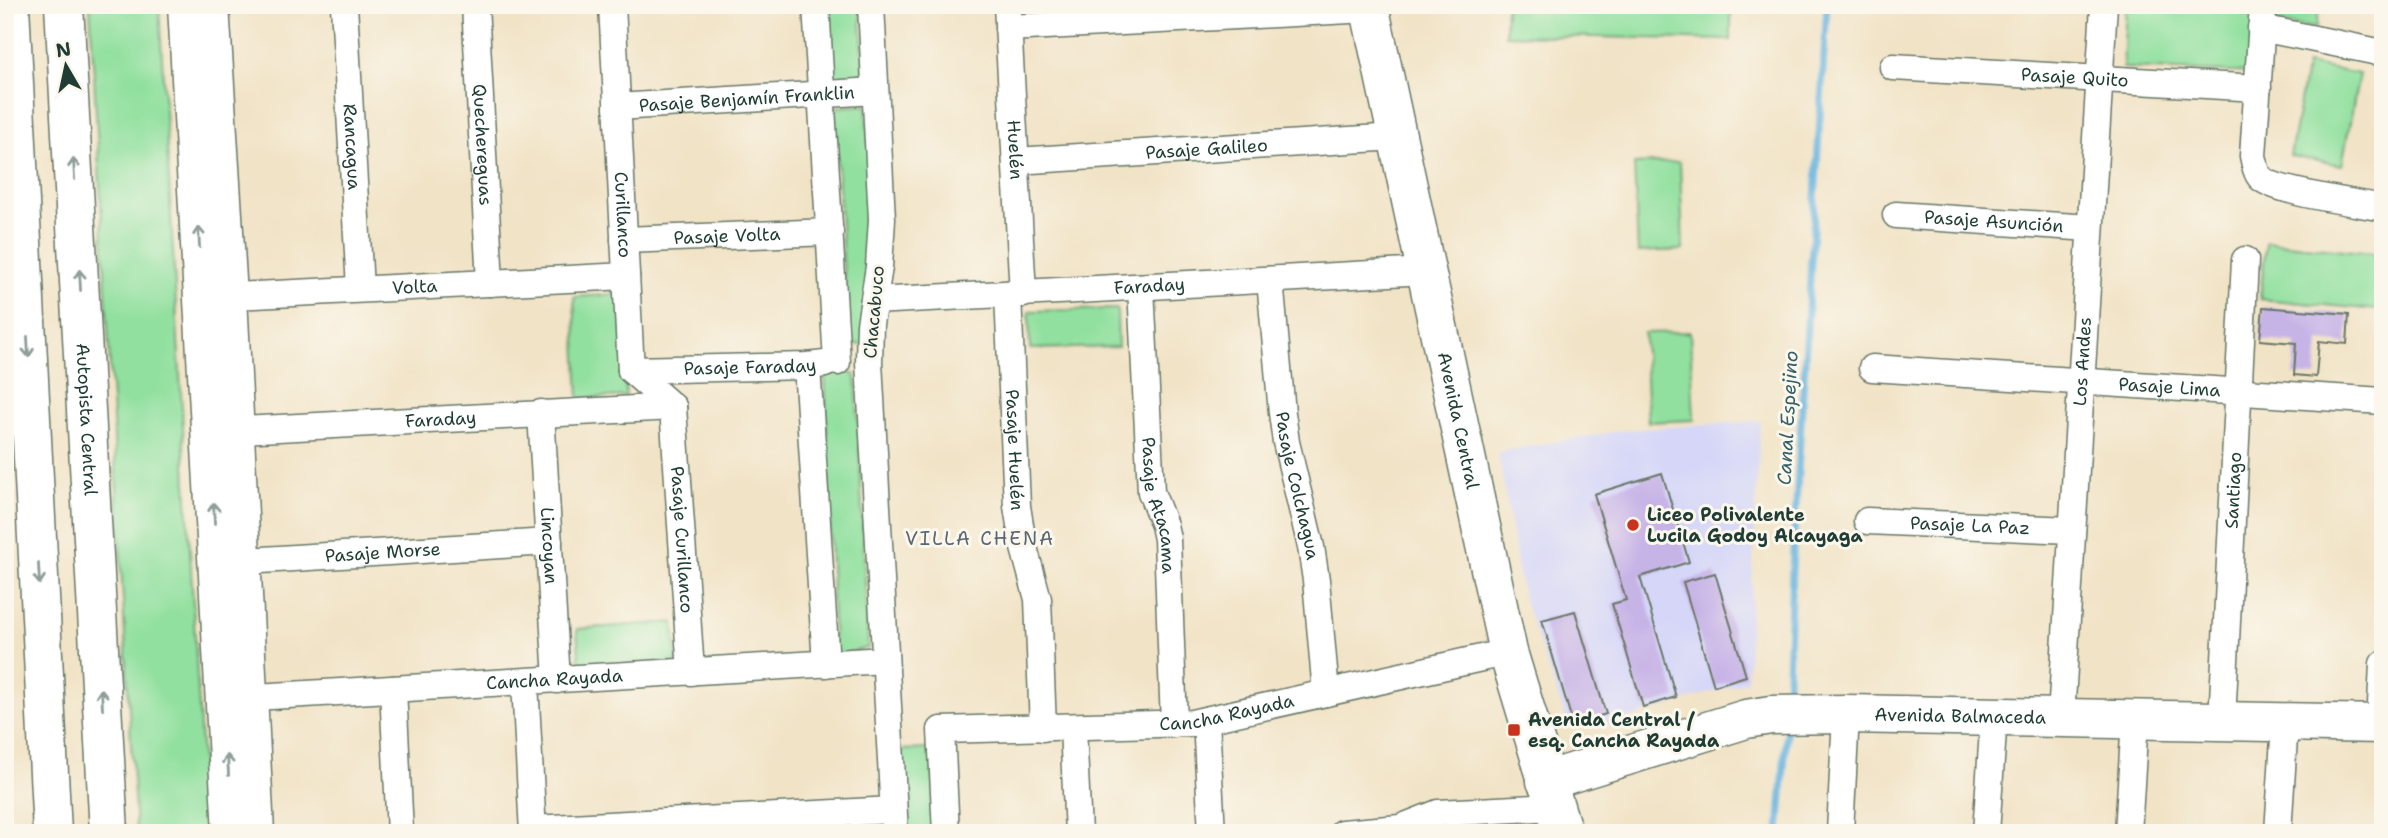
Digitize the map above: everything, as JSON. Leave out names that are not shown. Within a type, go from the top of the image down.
[{"type":"main road","points":[[10,5],[52,833]]},
{"type":"main road","name":"Autopista Central","points":[[64,5],[108,833]]},
{"type":"main road","points":[[187,5],[218,297],[239,697],[232,833]]},
{"type":"main road","name":"Avenida Central","points":[[1369,7],[1508,652],[1554,807]]},
{"type":"main road","points":[[5,137],[19,187]]},
{"type":"main road","name":"Avenida Balmaceda","points":[[1554,807],[1732,722],[1771,715],[1994,716],[2381,724]]},
{"type":"main road","points":[[36,833],[48,749]]},
{"type":"street","points":[[216,5],[218,297]]},
{"type":"street","name":"Rancagua","points":[[344,5],[359,289]]},
{"type":"street","name":"Quechereguas","points":[[475,5],[490,283]]},
{"type":"street","name":"Curillanco","points":[[612,5],[631,370]]},
{"type":"street","name":"Chacabuco","points":[[816,5],[837,362]]},
{"type":"street","name":"Chacabuco","points":[[871,5],[882,219],[870,324],[869,362],[894,821]]},
{"type":"street","name":"Los Andes","points":[[2061,718],[2104,5]]},
{"type":"street","points":[[1008,17],[1369,7]]},
{"type":"street","name":"Huelén","points":[[1008,17],[1016,161],[1015,294]]},
{"type":"street","points":[[2383,53],[2262,17],[2253,156],[2255,169],[2260,177],[2276,187],[2383,208]]},
{"type":"street","name":"Pasaje Quito","points":[[1893,66],[2258,88]]},
{"type":"street","name":"Pasaje Benjamín Franklin","points":[[618,107],[875,91]]},
{"type":"street","name":"Pasaje Galileo","points":[[1016,161],[1396,138]]},
{"type":"street","name":"Pasaje Asunción","points":[[1896,215],[2090,229]]},
{"type":"street","name":"Pasaje Volta","points":[[624,240],[830,232]]},
{"type":"street","name":"Santiago","points":[[2222,721],[2245,260]]},
{"type":"street","name":"Faraday","points":[[874,301],[1426,271]]},
{"type":"street","name":"Volta","points":[[218,297],[626,276]]},
{"type":"street","name":"Pasaje Colchagua","points":[[1270,279],[1286,442],[1311,547],[1316,580],[1325,693]]},
{"type":"street","name":"Pasaje Atacama","points":[[1141,287],[1151,492],[1167,539],[1174,724]]},
{"type":"street","name":"Pasaje Huelén","points":[[1015,294],[1017,506],[1023,544],[1038,599],[1043,728]]},
{"type":"street","name":"Pasaje Faraday","points":[[631,370],[869,362]]},
{"type":"street","points":[[807,366],[826,664]]},
{"type":"street","name":"Pasaje Lima","points":[[1872,368],[2383,401]]},
{"type":"street","points":[[631,370],[673,407]]},
{"type":"street","name":"Faraday","points":[[225,431],[673,407]]},
{"type":"street","name":"Pasaje Curillanco","points":[[673,407],[691,672]]},
{"type":"street","name":"Lincoyan","points":[[541,413],[557,680]]},
{"type":"street","name":"Pasaje La Paz","points":[[1867,521],[2072,530]]},
{"type":"street","name":"Pasaje Morse","points":[[232,561],[549,542]]},
{"type":"street","name":"Cancha Rayada","points":[[946,833],[941,730],[1073,728],[1206,720],[1508,652]]},
{"type":"street","name":"Cancha Rayada","points":[[239,697],[884,660]]},
{"type":"street","points":[[2381,724],[2383,664]]},
{"type":"street","points":[[525,681],[533,831],[894,821]]},
{"type":"street","points":[[393,689],[400,833]]},
{"type":"street","points":[[239,697],[261,833]]},
{"type":"street","points":[[1828,714],[1840,833]]},
{"type":"street","points":[[1986,833],[1994,716]]},
{"type":"street","points":[[2129,833],[2135,719]]},
{"type":"street","points":[[1206,720],[1212,833]]},
{"type":"street","points":[[2278,833],[2285,722]]},
{"type":"street","points":[[1073,728],[1078,833]]},
{"type":"street","points":[[1342,833],[1400,828],[1438,813],[1554,807]]},
{"type":"shaded area","name":"Liceo Polivalente Lucila Godoy Alcayaga","points":[[1760,421],[1747,681],[1598,728],[1567,722],[1523,598],[1498,452],[1625,430]]},
{"type":"green space","points":[[90,5],[159,5],[206,833],[136,833]]},
{"type":"green space","points":[[828,5],[860,5],[865,81],[833,83]]},
{"type":"green space","points":[[1506,5],[1731,5],[1731,40],[1505,35]]},
{"type":"green space","points":[[2126,5],[2257,5],[2255,73],[2123,68]]},
{"type":"green space","points":[[2278,5],[2319,5],[2316,28],[2275,23]]},
{"type":"green space","points":[[2307,64],[2359,74],[2342,165],[2290,156]]},
{"type":"green space","points":[[866,105],[872,192],[866,345],[848,344],[834,107]]},
{"type":"green space","points":[[1680,162],[1683,250],[1638,252],[1634,164]]},
{"type":"green space","points":[[2266,242],[2382,254],[2377,310],[2260,299]]},
{"type":"green space","points":[[621,294],[626,396],[579,399],[574,297]]},
{"type":"green space","points":[[1117,309],[1118,347],[1030,349],[1029,311]]},
{"type":"green space","points":[[1690,332],[1694,420],[1648,422],[1644,333]]},
{"type":"green space","points":[[846,370],[856,376],[868,648],[834,656],[825,376]]},
{"type":"green space","points":[[674,622],[677,662],[580,670],[577,629]]},
{"type":"green space","points":[[932,749],[936,833],[905,833],[899,750]]},
{"type":"building","points":[[2263,307],[2349,314],[2347,344],[2319,341],[2316,377],[2294,375],[2296,343],[2260,340]]},
{"type":"building","points":[[1662,473],[1689,562],[1640,577],[1676,697],[1643,707],[1612,604],[1626,600],[1594,494]]},
{"type":"building","points":[[1715,573],[1746,676],[1714,686],[1683,582]]},
{"type":"building","points":[[1575,611],[1606,714],[1573,724],[1542,620]]},
{"type":"waterway","name":"Canal Espejino","points":[[1787,703],[1792,569],[1827,5]]},
{"type":"waterway","name":"Canal Espejino","points":[[1779,833],[1787,725]]},
{"type":"place","name":"Liceo Polivalente Lucila Godoy Alcayaga","points":[[1633,525]]},
{"type":"place","name":"Avenida Central / esq. Cancha Rayada","points":[[1514,730]]},
{"type":"district","name":"VILLA CHENA","points":[[980,538]]}]
